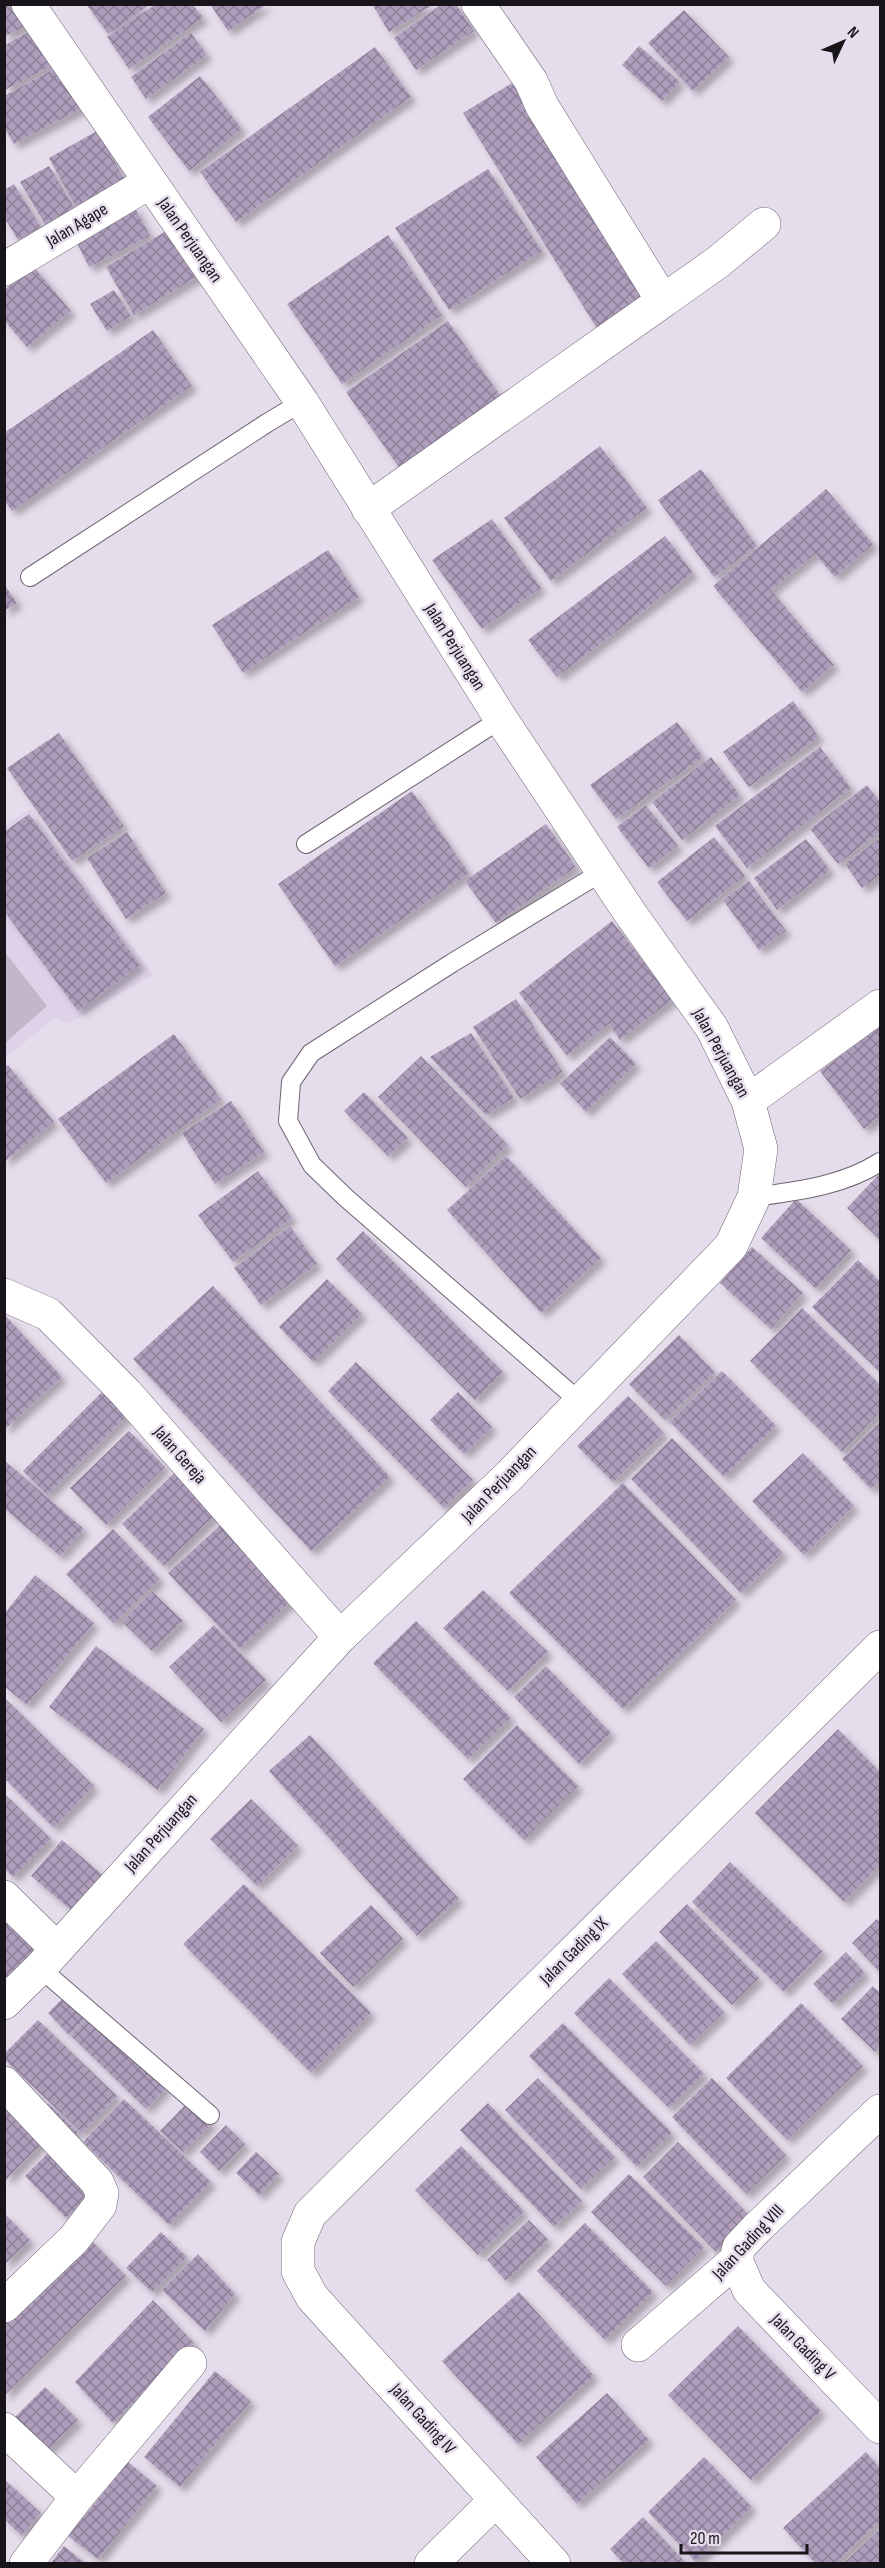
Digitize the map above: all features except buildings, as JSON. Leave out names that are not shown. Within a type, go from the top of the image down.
[{"type":"street","name":"Jalan Perjuangan","points":[[4,2003],[49,1958],[340,1637],[508,1478],[579,1401],[730,1246],[754,1197],[761,1149],[748,1101],[712,1028],[602,872],[501,719],[302,402],[28,4]]},
{"type":"street","points":[[478,4],[531,81],[542,106],[663,301]]},
{"type":"street","name":"Jalan Agape","points":[[4,269],[150,182]]},
{"type":"street","points":[[368,509],[718,262],[764,224]]},
{"type":"street","points":[[748,1101],[880,1006]]},
{"type":"street","name":"Jalan Gereja","points":[[4,1295],[48,1314],[126,1393],[340,1637]]},
{"type":"street","name":"Jalan Gading IX","points":[[298,2271],[298,2242],[310,2214],[880,1647]]},
{"type":"street","points":[[4,1898],[49,1958]]},
{"type":"street","points":[[4,2083],[97,2182],[102,2193],[100,2205],[74,2239],[4,2306]]},
{"type":"street","name":"Jalan Gading VIII","points":[[638,2345],[736,2260],[739,2247],[756,2229],[880,2111]]},
{"type":"street","name":"Jalan Gading V","points":[[736,2260],[749,2290],[880,2427]]},
{"type":"street","name":"Jalan Gading IV","points":[[298,2271],[312,2297],[554,2564]]},
{"type":"street","points":[[26,2564],[76,2497],[190,2363]]},
{"type":"street","points":[[4,2429],[76,2497]]},
{"type":"street","points":[[432,2564],[496,2500]]},
{"type":"lane","points":[[30,577],[302,402]]},
{"type":"lane","points":[[306,844],[501,719]]},
{"type":"lane","points":[[579,1401],[345,1197],[312,1165],[288,1122],[291,1082],[310,1053],[602,872]]},
{"type":"lane","points":[[754,1197],[811,1189],[869,1170],[880,1162]]},
{"type":"lane","points":[[49,1958],[210,2115]]},
{"type":"shaded area","points":[[30,809],[153,975],[67,1024],[56,1017],[5,1058],[5,826]]},
{"type":"shaded area","points":[[4,951],[47,1006],[5,1043],[4,1043]]}]
